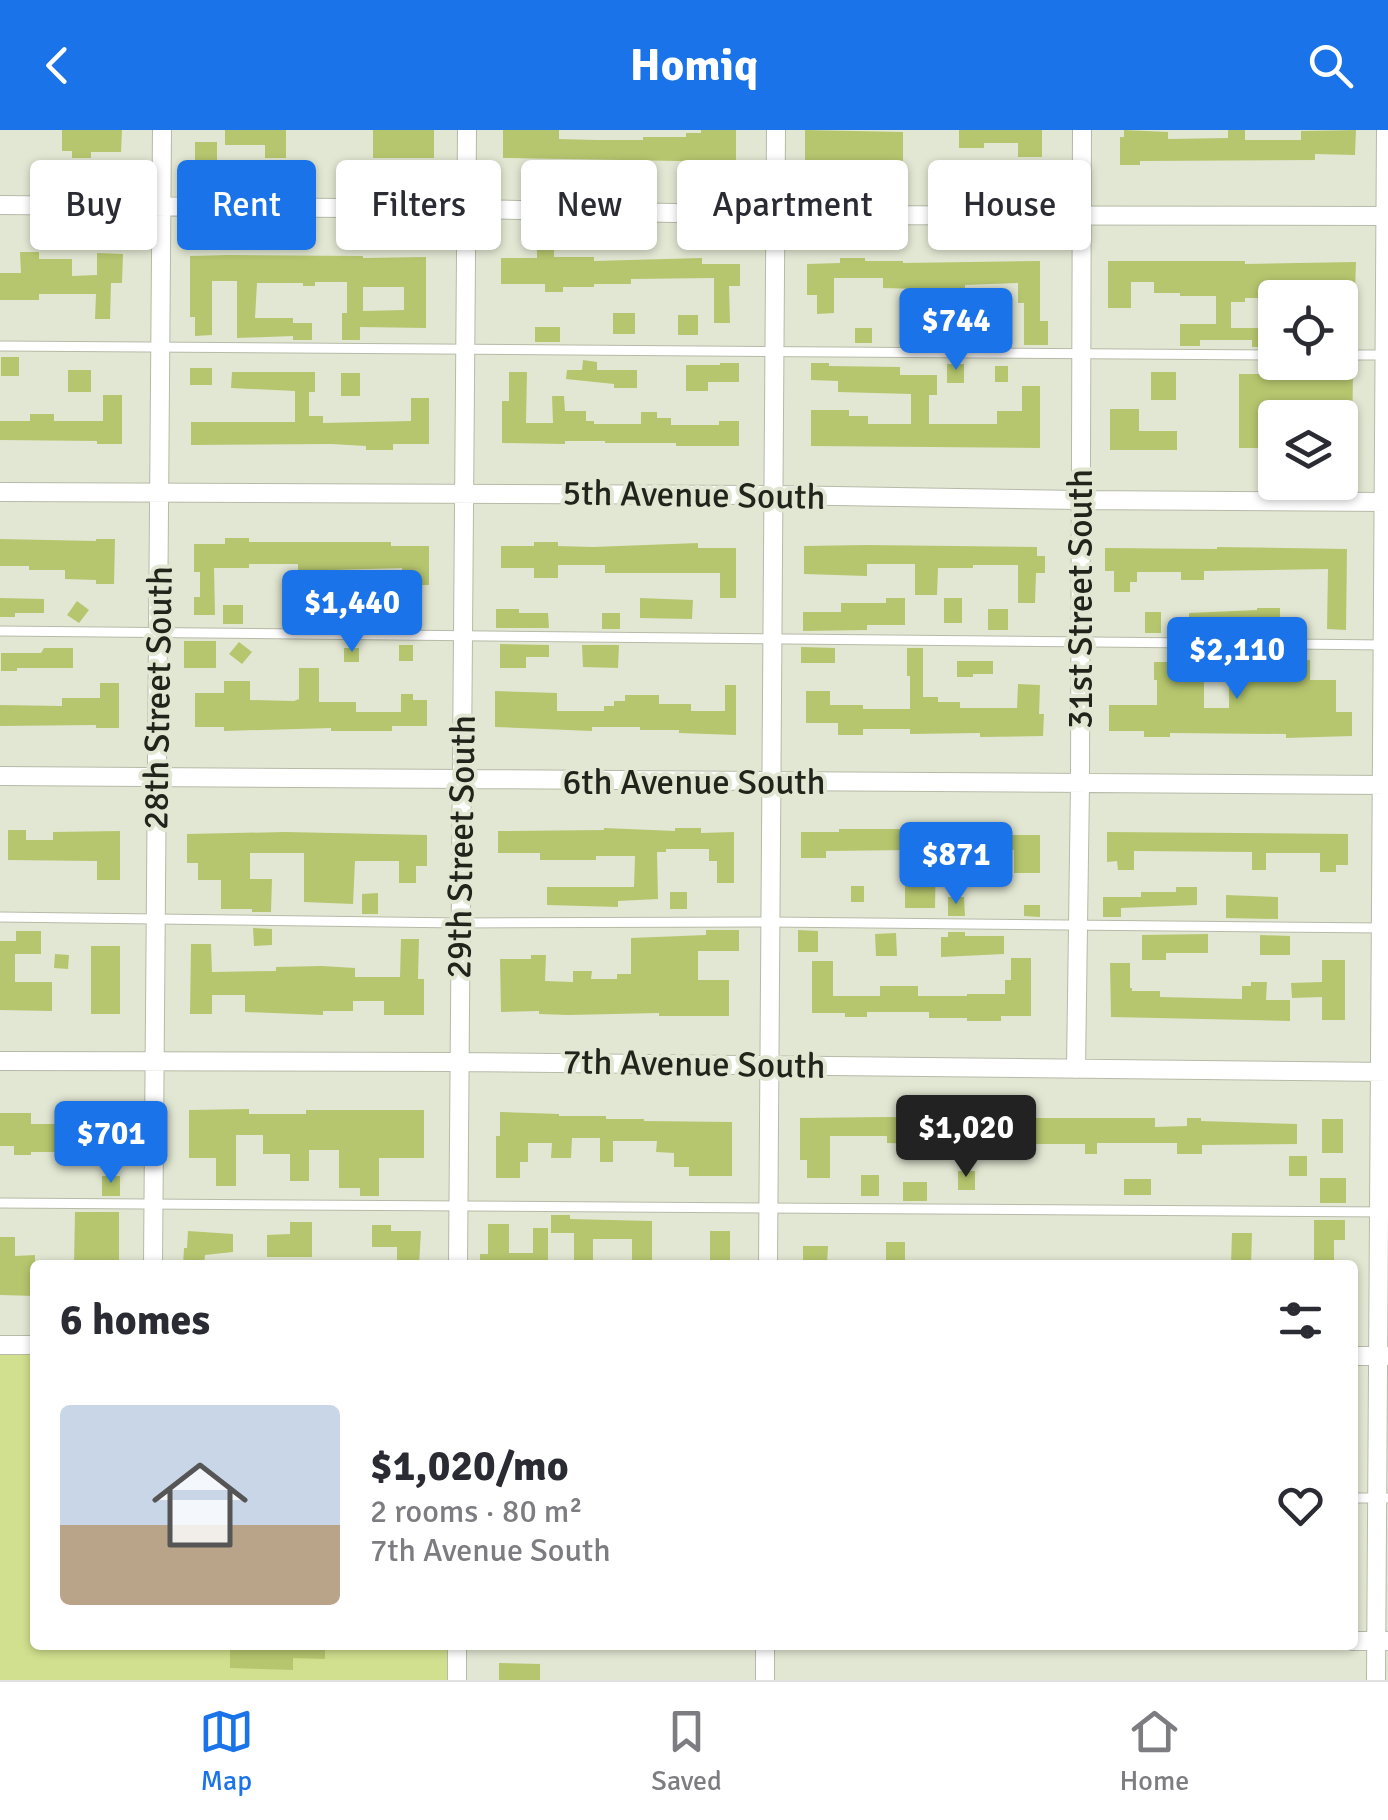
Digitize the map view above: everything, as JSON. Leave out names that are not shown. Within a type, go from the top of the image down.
[{"type":"street","name":"28th Street South","points":[[153,1260],[162,130]]},
{"type":"street","name":"29th Street South","points":[[466,130],[466,160]]},
{"type":"street","points":[[776,130],[776,160]]},
{"type":"street","name":"31st Street South","points":[[1082,130],[1082,160]]},
{"type":"street","points":[[1376,1680],[1382,1641],[1386,130]]},
{"type":"street","points":[[0,205],[336,208]]},
{"type":"street","points":[[501,210],[677,213]]},
{"type":"street","points":[[1091,214],[1387,216]]},
{"type":"street","name":"29th Street South","points":[[458,1260],[466,250]]},
{"type":"street","points":[[768,1260],[776,250]]},
{"type":"street","name":"31st Street South","points":[[1076,1068],[1082,250]]},
{"type":"street","name":"5th Avenue South","points":[[0,492],[1386,502]]},
{"type":"street","name":"6th Avenue South","points":[[0,776],[1385,785]]},
{"type":"street","name":"7th Avenue South","points":[[0,1061],[1384,1072]]},
{"type":"street","points":[[0,1344],[30,1345]]},
{"type":"street","points":[[456,1680],[457,1650]]},
{"type":"street","points":[[765,1650],[765,1680]]},
{"type":"lane","points":[[0,346],[1258,355]]},
{"type":"lane","points":[[1358,355],[1386,355]]},
{"type":"lane","points":[[0,630],[1386,645]]},
{"type":"lane","points":[[0,917],[1384,928]]},
{"type":"lane","points":[[0,1203],[1383,1212]]},
{"type":"green space","points":[[0,1345],[30,1345],[30,1650],[456,1650],[456,1680],[0,1680]]},
{"type":"building","points":[[62,130],[122,130],[121,152],[91,152],[91,158],[72,158],[72,151],[62,151]]},
{"type":"building","points":[[225,130],[286,130],[286,158],[265,158],[265,145],[225,145]]},
{"type":"building","points":[[373,130],[434,130],[434,158],[373,158]]},
{"type":"building","points":[[503,130],[559,130],[559,139],[643,140],[686,137],[686,133],[701,130],[736,130],[736,160],[503,158]]},
{"type":"building","points":[[805,130],[903,132],[903,160],[805,160]]},
{"type":"building","points":[[959,130],[1042,130],[1042,157],[1018,157],[1018,143],[959,148]]},
{"type":"building","points":[[1124,130],[1168,132],[1168,139],[1228,138],[1228,130],[1245,130],[1245,140],[1301,140],[1301,131],[1356,130],[1355,155],[1315,154],[1315,160],[1140,161],[1140,165],[1120,165],[1120,137],[1124,137]]},
{"type":"building","points":[[195,142],[217,142],[217,160],[195,160]]},
{"type":"building","points":[[537,250],[554,250],[554,257],[594,257],[594,261],[702,258],[702,264],[740,264],[740,286],[729,286],[730,323],[714,323],[714,278],[631,279],[631,284],[563,287],[563,292],[545,292],[545,284],[501,284],[501,258],[537,258]]},
{"type":"building","points":[[20,252],[39,252],[39,259],[72,259],[72,276],[97,275],[97,253],[123,254],[122,283],[111,283],[110,319],[95,319],[96,294],[39,294],[39,300],[0,300],[0,273],[21,273]]},
{"type":"building","points":[[190,256],[426,257],[426,328],[360,327],[360,340],[342,340],[347,282],[315,282],[315,286],[257,283],[255,318],[293,318],[293,323],[312,323],[312,340],[293,340],[293,336],[237,338],[237,281],[212,281],[212,335],[195,336],[195,317],[190,317]],"holes":[[[363,287],[404,287],[404,310],[363,311]]]},
{"type":"building","points":[[840,258],[903,263],[1040,261],[1040,321],[1048,321],[1048,345],[1024,345],[1024,303],[1018,303],[1018,283],[965,285],[965,310],[952,310],[952,290],[883,288],[883,278],[834,278],[834,313],[817,314],[817,295],[807,295],[807,264],[840,263]]},
{"type":"building","points":[[1108,261],[1356,262],[1355,280],[1258,280],[1258,298],[1231,302],[1231,328],[1258,328],[1258,347],[1252,347],[1252,340],[1200,340],[1200,346],[1180,346],[1180,324],[1216,324],[1216,296],[1154,293],[1154,282],[1131,282],[1131,308],[1108,308]]},
{"type":"building","points":[[613,313],[635,313],[635,334],[613,334]]},
{"type":"building","points":[[678,315],[698,315],[698,335],[678,335]]},
{"type":"building","points":[[980,315],[999,315],[999,334],[980,334]]},
{"type":"building","points":[[922,318],[939,318],[939,341],[922,341]]},
{"type":"building","points":[[535,327],[560,327],[560,342],[535,342]]},
{"type":"building","points":[[855,328],[872,328],[872,343],[855,343]]},
{"type":"building","points":[[1,357],[19,357],[19,376],[1,376]]},
{"type":"building","points":[[583,360],[597,362],[597,370],[637,370],[637,388],[566,379],[567,370],[582,370]]},
{"type":"building","points":[[739,363],[739,382],[708,382],[708,391],[686,391],[686,365]]},
{"type":"building","points":[[811,363],[900,367],[900,375],[937,375],[937,395],[929,395],[929,424],[997,424],[997,411],[1022,411],[1022,386],[1040,386],[1040,448],[811,446],[811,410],[849,410],[849,416],[868,416],[868,424],[911,424],[911,394],[838,392],[838,381],[811,380]]},
{"type":"building","points":[[947,364],[964,364],[964,383],[947,383]]},
{"type":"building","points":[[995,366],[1008,366],[1008,382],[995,382]]},
{"type":"building","points":[[190,368],[212,368],[212,385],[190,385]]},
{"type":"building","points":[[68,370],[91,370],[91,392],[68,392]]},
{"type":"building","points":[[232,372],[315,372],[315,392],[309,392],[309,416],[323,416],[323,423],[411,421],[411,398],[429,398],[429,444],[393,444],[393,450],[331,444],[191,445],[191,422],[295,422],[295,391],[231,388]]},
{"type":"building","points":[[509,372],[527,372],[526,423],[553,423],[552,396],[564,396],[565,411],[586,411],[586,421],[594,424],[641,424],[641,412],[657,412],[657,418],[671,418],[671,425],[739,421],[739,446],[605,441],[502,443],[502,401],[509,401]]},
{"type":"building","points":[[1151,372],[1176,372],[1176,400],[1151,400]]},
{"type":"building","points":[[341,373],[360,373],[360,396],[341,396]]},
{"type":"building","points":[[1239,374],[1258,374],[1258,380],[1353,380],[1353,400],[1258,400],[1258,448],[1239,448]]},
{"type":"building","points":[[103,395],[122,395],[122,444],[0,440],[0,421],[30,421],[30,414],[54,414],[54,421],[103,421]]},
{"type":"building","points":[[1110,409],[1139,409],[1139,431],[1177,431],[1177,450],[1110,450]]},
{"type":"building","points":[[225,538],[249,538],[249,542],[391,542],[391,546],[429,546],[429,585],[402,585],[402,568],[298,571],[298,564],[249,564],[249,568],[214,568],[215,615],[194,615],[194,597],[200,597],[200,572],[194,572],[194,544],[225,544]]},
{"type":"building","points":[[0,539],[115,539],[114,584],[65,579],[65,570],[0,566]]},
{"type":"building","points":[[534,542],[593,547],[698,543],[698,548],[736,548],[736,598],[720,598],[720,573],[605,573],[605,565],[558,565],[558,578],[534,578],[534,568],[501,568],[501,546],[534,546]]},
{"type":"building","points":[[804,546],[1037,547],[1037,556],[1045,556],[1045,573],[1036,573],[1035,603],[1018,603],[1018,565],[938,568],[937,595],[915,595],[915,564],[867,564],[867,576],[804,574]]},
{"type":"building","points":[[1105,548],[1347,549],[1346,630],[1327,629],[1328,569],[1204,571],[1204,580],[1181,580],[1181,572],[1137,572],[1137,582],[1130,582],[1130,592],[1114,592],[1114,571],[1105,571]]},
{"type":"building","points":[[0,598],[44,599],[44,613],[0,617]]},
{"type":"building","points":[[640,598],[693,600],[692,619],[640,618]]},
{"type":"building","points":[[886,598],[905,598],[905,625],[803,631],[803,612],[841,612],[841,603],[886,603]]},
{"type":"building","points":[[944,598],[962,598],[962,623],[944,623]]},
{"type":"building","points":[[77,601],[89,610],[79,623],[67,615]]},
{"type":"building","points":[[397,603],[397,624],[291,626],[291,604]]},
{"type":"building","points":[[223,605],[243,605],[243,624],[223,624]]},
{"type":"building","points":[[1280,608],[1280,632],[1189,632],[1189,613]]},
{"type":"building","points":[[496,609],[548,613],[549,628],[496,628]]},
{"type":"building","points":[[988,609],[1008,609],[1008,630],[988,630]]},
{"type":"building","points":[[1145,612],[1161,612],[1161,633],[1145,633]]},
{"type":"building","points":[[602,613],[620,613],[620,629],[602,629]]},
{"type":"building","points":[[184,641],[216,641],[216,668],[184,668]]},
{"type":"building","points":[[239,642],[252,652],[242,664],[229,654]]},
{"type":"building","points":[[500,644],[549,645],[549,657],[526,657],[526,668],[500,668]]},
{"type":"building","points":[[399,645],[413,645],[413,661],[399,661]]},
{"type":"building","points":[[582,645],[619,645],[618,668],[583,667]]},
{"type":"building","points":[[801,647],[835,648],[835,663],[801,663]]},
{"type":"building","points":[[44,648],[73,648],[73,668],[1,671],[1,653],[41,653]]},
{"type":"building","points":[[344,648],[359,648],[359,662],[344,662]]},
{"type":"building","points":[[907,648],[923,648],[923,697],[938,697],[938,702],[960,702],[960,708],[1017,708],[1018,684],[1040,685],[1043,736],[910,734],[910,729],[863,729],[863,735],[838,735],[838,723],[806,723],[806,691],[830,691],[830,705],[910,709]]},
{"type":"building","points":[[1310,660],[1310,680],[1336,680],[1336,712],[1352,712],[1352,736],[1286,738],[1286,734],[1170,733],[1170,737],[1144,737],[1144,731],[1109,731],[1109,705],[1157,705],[1154,662]],"holes":[[[1204,681],[1229,681],[1229,708],[1204,708]]]},
{"type":"building","points":[[957,661],[993,661],[993,674],[957,677]]},
{"type":"building","points":[[299,668],[319,668],[319,702],[356,702],[356,712],[401,712],[401,694],[413,694],[413,700],[427,700],[427,726],[392,726],[392,731],[224,731],[224,727],[195,727],[195,693],[224,693],[224,681],[250,681],[250,700],[294,701],[299,699]]},
{"type":"building","points":[[100,683],[119,683],[119,728],[0,726],[0,705],[62,706],[62,698],[100,698]]},
{"type":"building","points":[[725,685],[736,685],[736,735],[640,727],[592,727],[592,731],[495,727],[495,691],[557,693],[557,711],[604,711],[604,706],[614,706],[614,701],[625,701],[625,695],[659,695],[659,704],[691,704],[691,711],[725,711]]},
{"type":"building","points":[[604,828],[734,832],[734,883],[717,883],[717,861],[709,861],[709,849],[666,849],[657,852],[658,899],[618,901],[618,907],[547,905],[547,887],[634,887],[635,856],[540,860],[540,853],[498,853],[498,831]]},
{"type":"building","points":[[839,829],[946,834],[1007,829],[1007,835],[1040,835],[1040,873],[1014,873],[1014,850],[936,854],[935,908],[905,908],[910,850],[826,851],[826,858],[801,858],[801,832]]},
{"type":"building","points":[[8,830],[26,830],[26,840],[53,840],[53,832],[120,831],[120,880],[97,880],[97,861],[8,860]]},
{"type":"building","points":[[1107,832],[1348,834],[1348,865],[1336,865],[1336,872],[1320,872],[1320,853],[1266,853],[1266,870],[1252,870],[1252,852],[1134,851],[1134,870],[1118,870],[1117,861],[1107,862]]},
{"type":"building","points":[[187,834],[427,835],[427,866],[416,866],[416,883],[399,883],[399,861],[355,861],[353,904],[304,902],[304,853],[250,853],[250,879],[272,879],[271,912],[252,912],[221,909],[221,880],[198,880],[198,863],[187,863]]},
{"type":"building","points":[[851,886],[864,886],[864,902],[851,902]]},
{"type":"building","points":[[1176,887],[1197,887],[1197,905],[1121,908],[1121,917],[1103,917],[1103,897],[1141,897],[1141,892],[1176,892]]},
{"type":"building","points":[[670,892],[687,892],[687,909],[670,909]]},
{"type":"building","points":[[378,893],[378,914],[362,914],[362,894]]},
{"type":"building","points":[[1226,895],[1278,897],[1278,919],[1226,918]]},
{"type":"building","points":[[948,897],[964,897],[965,916],[948,916]]},
{"type":"building","points":[[1024,905],[1040,905],[1040,917],[1024,916]]},
{"type":"building","points":[[253,928],[272,929],[272,945],[254,946]]},
{"type":"building","points":[[706,930],[739,930],[739,951],[698,951],[698,980],[729,980],[729,1016],[501,1012],[500,959],[546,955],[545,981],[573,982],[573,971],[592,971],[591,979],[617,979],[617,974],[631,974],[631,938],[706,935]]},
{"type":"building","points":[[798,930],[818,931],[818,952],[798,952]]},
{"type":"building","points":[[16,931],[41,931],[41,954],[15,954],[15,982],[52,982],[52,1011],[0,1010],[0,941],[16,941]]},
{"type":"building","points":[[948,932],[1004,936],[1004,954],[941,957],[941,937],[948,937]]},
{"type":"building","points":[[896,933],[897,956],[876,956],[875,934]]},
{"type":"building","points":[[1208,934],[1208,953],[1166,953],[1166,960],[1142,960],[1142,935]]},
{"type":"building","points":[[1260,935],[1290,936],[1290,955],[1260,955]]},
{"type":"building","points":[[401,939],[419,939],[418,979],[424,979],[424,1015],[384,1015],[384,1001],[353,1001],[353,1011],[323,1011],[323,1015],[245,1012],[245,995],[212,995],[212,1014],[190,1014],[191,944],[211,944],[212,972],[322,966],[355,968],[355,977],[400,977]]},
{"type":"building","points":[[91,946],[120,946],[120,1014],[91,1014]]},
{"type":"building","points":[[55,954],[69,955],[68,969],[54,968]]},
{"type":"building","points":[[1011,958],[1031,958],[1031,1016],[967,1021],[929,1018],[929,1012],[867,1012],[867,1017],[812,1013],[812,961],[833,961],[833,996],[880,996],[880,986],[918,986],[918,996],[967,996],[1005,994],[1005,980],[1011,980]]},
{"type":"building","points":[[1322,960],[1345,960],[1345,1020],[1322,1020],[1322,997],[1292,998],[1291,983],[1322,982]]},
{"type":"building","points":[[1110,963],[1130,963],[1132,991],[1160,991],[1160,997],[1242,999],[1242,986],[1267,982],[1266,1000],[1290,1000],[1290,1021],[1111,1017]]},
{"type":"building","points":[[60,1109],[117,1109],[117,1143],[81,1143],[81,1152],[31,1155],[14,1155],[14,1146],[0,1146],[0,1113],[31,1113],[31,1124],[60,1124]]},
{"type":"building","points":[[249,1109],[249,1114],[424,1110],[424,1158],[379,1158],[379,1196],[360,1196],[360,1188],[339,1188],[339,1150],[309,1150],[309,1181],[290,1181],[290,1154],[263,1154],[263,1135],[236,1135],[236,1186],[216,1186],[216,1158],[189,1158],[189,1110]]},
{"type":"building","points":[[500,1112],[732,1122],[732,1176],[689,1176],[689,1167],[674,1167],[674,1153],[656,1152],[657,1141],[613,1141],[613,1162],[600,1162],[600,1138],[572,1138],[571,1158],[551,1158],[552,1143],[528,1143],[528,1162],[520,1162],[520,1178],[496,1178]]},
{"type":"building","points":[[800,1118],[975,1118],[975,1123],[1030,1122],[1030,1118],[1155,1118],[1155,1127],[1187,1126],[1187,1118],[1297,1124],[1297,1144],[1202,1145],[1202,1154],[1177,1154],[1177,1143],[1097,1143],[1097,1154],[1085,1154],[1085,1144],[1022,1144],[1023,1149],[981,1149],[887,1143],[887,1136],[830,1136],[830,1178],[807,1178],[807,1160],[800,1160]]},
{"type":"building","points":[[1322,1119],[1343,1119],[1343,1153],[1322,1153]]},
{"type":"building","points":[[1289,1156],[1307,1156],[1307,1176],[1289,1176]]},
{"type":"building","points":[[958,1171],[975,1171],[975,1190],[958,1190]]},
{"type":"building","points":[[861,1175],[879,1175],[879,1196],[861,1196]]},
{"type":"building","points":[[102,1176],[120,1176],[120,1196],[102,1196]]},
{"type":"building","points":[[1320,1178],[1346,1178],[1346,1203],[1320,1203]]},
{"type":"building","points":[[1124,1179],[1151,1179],[1151,1195],[1124,1195]]},
{"type":"building","points":[[903,1182],[927,1182],[927,1201],[903,1201]]},
{"type":"building","points":[[75,1212],[119,1212],[119,1260],[74,1260]]},
{"type":"building","points":[[551,1215],[652,1221],[652,1260],[632,1260],[632,1239],[593,1239],[593,1260],[574,1260],[574,1233],[551,1233]]},
{"type":"building","points":[[1314,1220],[1345,1220],[1345,1240],[1334,1240],[1334,1260],[1314,1260]]},
{"type":"building","points":[[290,1222],[312,1222],[312,1257],[267,1257],[267,1235],[290,1234]]},
{"type":"building","points":[[488,1224],[509,1224],[509,1253],[533,1253],[533,1228],[548,1228],[548,1260],[480,1260],[480,1254],[488,1254]]},
{"type":"building","points":[[372,1225],[391,1225],[391,1231],[421,1231],[419,1260],[397,1260],[397,1247],[372,1247]]},
{"type":"building","points":[[188,1231],[233,1234],[233,1252],[205,1255],[204,1260],[183,1260]]},
{"type":"building","points":[[710,1231],[730,1231],[730,1260],[710,1260]]},
{"type":"building","points":[[1232,1233],[1252,1233],[1251,1260],[1231,1260]]},
{"type":"building","points":[[0,1237],[15,1237],[15,1256],[35,1255],[35,1260],[30,1260],[30,1296],[0,1295]]},
{"type":"building","points":[[886,1242],[905,1242],[905,1260],[886,1260]]},
{"type":"building","points":[[803,1246],[828,1246],[827,1260],[803,1260]]},
{"type":"building","points":[[230,1650],[325,1650],[325,1659],[293,1658],[293,1670],[230,1668]]},
{"type":"building","points":[[499,1663],[540,1664],[540,1680],[499,1680]]}]
